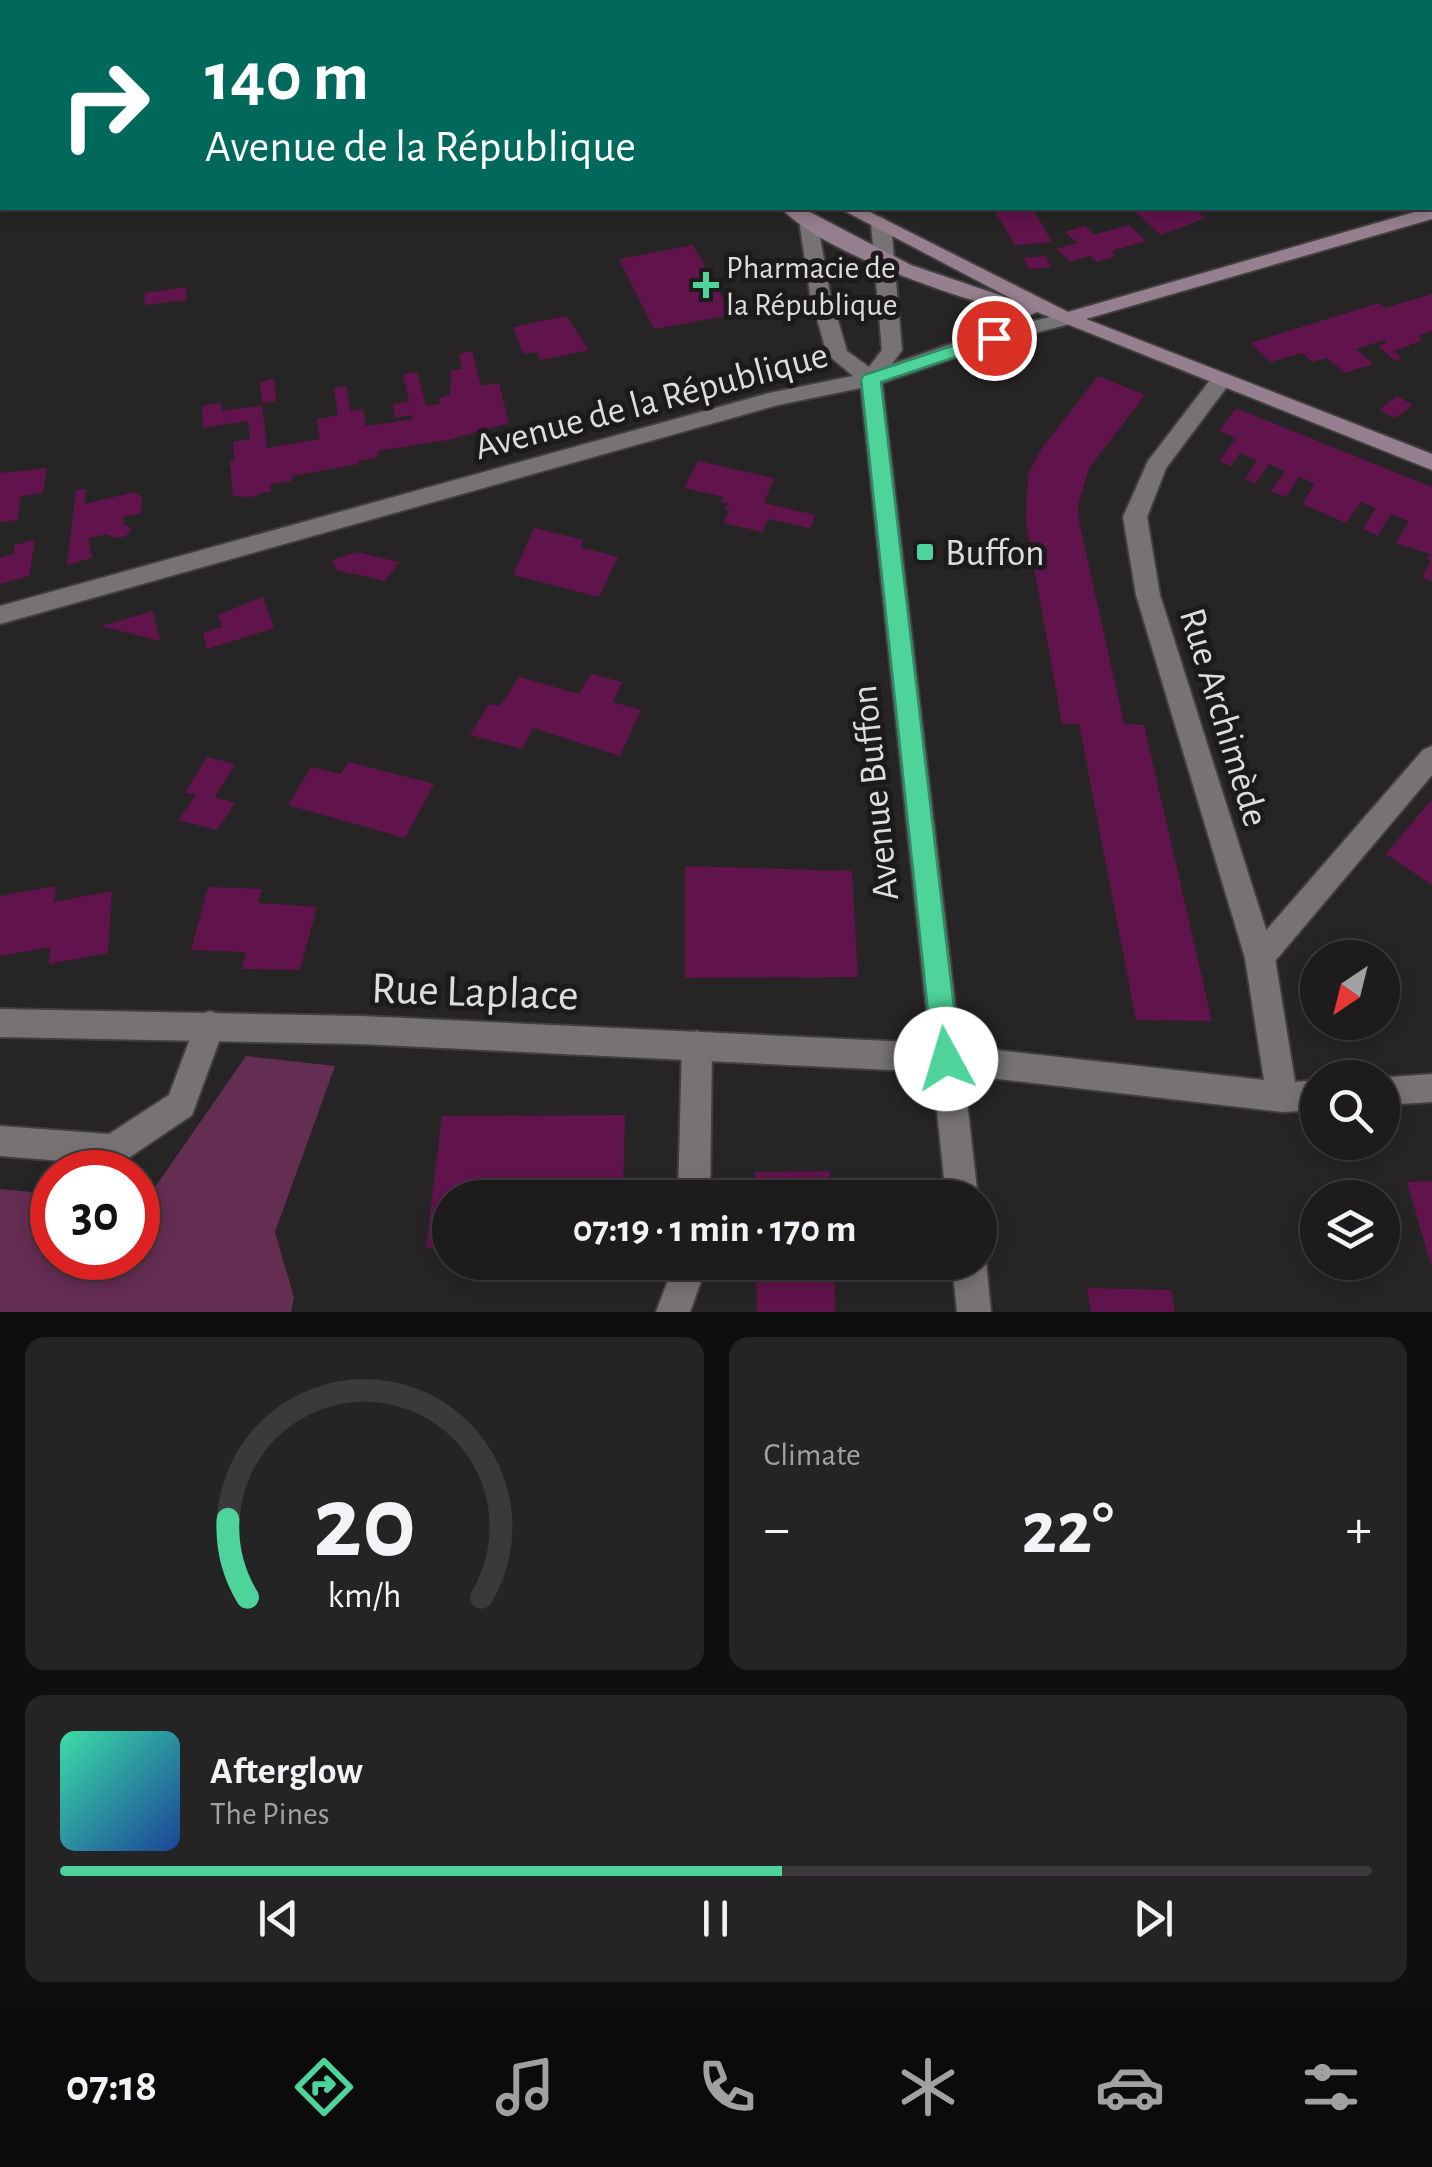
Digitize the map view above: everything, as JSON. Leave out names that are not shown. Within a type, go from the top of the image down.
[{"type":"main road","points":[[793,210],[883,259],[995,302],[1067,319]]},
{"type":"main road","points":[[852,210],[1067,319],[1432,462]]},
{"type":"main road","name":"Avenue de la République","points":[[1067,319],[1133,296],[1326,246],[1432,213]]},
{"type":"street","points":[[808,220],[820,294],[837,354],[871,379],[892,350],[881,223]]},
{"type":"street","name":"Avenue de la République","points":[[0,615],[776,398],[871,379],[994,338],[1067,319]]},
{"type":"street","name":"Avenue Buffon","points":[[871,379],[960,1180]]},
{"type":"street","name":"Rue Archimède","points":[[1222,380],[1156,466],[1135,517],[1148,595],[1260,958],[1282,1097]]},
{"type":"street","points":[[1260,958],[1432,757]]},
{"type":"street","name":"Rue Laplace","points":[[0,1023],[210,1025],[697,1045],[946,1059],[1300,1096]]},
{"type":"street","points":[[0,1141],[113,1150],[180,1105],[210,1025]]},
{"type":"street","points":[[694,1180],[697,1045]]},
{"type":"street","points":[[1400,1090],[1432,1088]]},
{"type":"street","points":[[673,1312],[685,1280]]},
{"type":"street","points":[[971,1280],[974,1312]]},
{"type":"shaded area","points":[[246,1056],[335,1066],[275,1232],[294,1297],[291,1312],[0,1312],[0,1189],[30,1192],[30,1280],[160,1280],[160,1180]]},
{"type":"building","points":[[994,210],[1033,210],[1052,242],[1015,245]]},
{"type":"building","points":[[1133,210],[1195,210],[1205,218],[1161,235]]},
{"type":"building","points":[[1129,225],[1146,241],[1111,251],[1116,256],[1097,262],[1090,256],[1070,261],[1056,249],[1077,243],[1065,232],[1085,226],[1094,235]]},
{"type":"building","points":[[693,245],[732,315],[654,329],[619,259]]},
{"type":"building","points":[[1046,256],[1051,267],[1029,269],[1023,258]]},
{"type":"building","points":[[186,287],[187,300],[144,305],[145,293]]},
{"type":"building","points":[[1432,294],[1432,331],[1417,336],[1423,340],[1394,351],[1402,358],[1395,361],[1378,346],[1385,340],[1356,349],[1373,364],[1345,373],[1327,358],[1312,362],[1302,353],[1271,362],[1250,343],[1379,303],[1385,308]]},
{"type":"building","points":[[566,316],[589,350],[541,360],[537,352],[523,354],[513,327]]},
{"type":"building","points":[[472,351],[481,386],[499,383],[509,423],[448,440],[377,451],[378,457],[358,461],[359,464],[292,476],[292,481],[270,484],[271,491],[251,497],[233,496],[230,462],[234,461],[233,442],[250,439],[248,421],[203,428],[202,406],[221,403],[222,411],[262,405],[267,448],[320,439],[317,419],[338,415],[334,388],[347,386],[350,411],[363,409],[366,426],[413,419],[412,415],[395,418],[393,404],[409,401],[403,374],[417,372],[426,406],[440,404],[439,398],[450,395],[451,370],[462,369],[459,354]]},
{"type":"building","points":[[1098,376],[1145,395],[1089,468],[1078,505],[1079,522],[1124,724],[1144,725],[1212,1021],[1136,1020],[1079,724],[1062,724],[1026,522],[1028,474],[1042,448]]},
{"type":"building","points":[[274,379],[276,401],[262,403],[260,382]]},
{"type":"building","points":[[1397,396],[1413,405],[1395,418],[1379,410]]},
{"type":"building","points":[[1236,408],[1432,487],[1432,581],[1422,577],[1431,561],[1427,559],[1430,554],[1396,543],[1409,521],[1391,514],[1378,536],[1363,529],[1376,508],[1361,502],[1346,523],[1302,504],[1315,484],[1299,477],[1286,497],[1271,491],[1285,471],[1269,464],[1255,484],[1245,479],[1257,460],[1240,453],[1231,466],[1219,461],[1236,438],[1219,431]]},
{"type":"building","points":[[698,461],[774,478],[764,503],[815,515],[810,528],[768,519],[763,532],[724,523],[729,510],[725,510],[728,503],[721,502],[724,497],[684,488]]},
{"type":"building","points":[[47,468],[43,493],[21,496],[17,520],[0,522],[0,473]]},
{"type":"building","points":[[86,489],[84,504],[135,492],[142,497],[141,514],[124,516],[123,524],[130,527],[130,533],[123,537],[108,534],[88,538],[92,558],[67,565],[76,490]]},
{"type":"building","points":[[534,528],[584,540],[580,547],[618,557],[599,597],[513,575]]},
{"type":"building","points":[[35,540],[29,576],[0,584],[0,558],[14,554],[14,545]]},
{"type":"building","points":[[357,552],[399,562],[385,581],[336,570],[332,560]]},
{"type":"building","points":[[263,597],[274,628],[207,649],[203,633],[222,627],[218,615]]},
{"type":"building","points":[[153,611],[160,641],[101,626]]},
{"type":"building","points":[[591,674],[622,682],[613,702],[641,710],[620,756],[533,728],[522,749],[470,735],[489,704],[500,706],[519,677],[579,694]]},
{"type":"building","points":[[207,757],[235,764],[215,797],[235,803],[217,830],[178,820],[196,795],[185,793]]},
{"type":"building","points":[[349,762],[434,784],[405,838],[288,805],[311,767],[341,774]]},
{"type":"building","points":[[1432,799],[1432,885],[1386,854]]},
{"type":"building","points":[[685,866],[852,871],[858,977],[685,978]]},
{"type":"building","points":[[56,886],[54,902],[112,891],[108,953],[49,964],[50,947],[0,956],[0,896]]},
{"type":"building","points":[[208,887],[262,889],[258,903],[317,907],[300,970],[242,969],[246,952],[191,950]]},
{"type":"building","points":[[625,1115],[623,1180],[434,1180],[442,1116]]},
{"type":"building","points":[[830,1171],[830,1180],[755,1180],[755,1172]]},
{"type":"building","points":[[1432,1181],[1432,1264],[1431,1265],[1407,1182]]},
{"type":"building","points":[[432,1198],[432,1248],[426,1248]]},
{"type":"building","points":[[756,1280],[834,1280],[835,1312],[757,1312]]},
{"type":"building","points":[[1087,1288],[1171,1290],[1175,1312],[1091,1312]]},
{"type":"place","name":"Pharmacie de la République","points":[[706,285]]},
{"type":"place","name":"Buffon","points":[[925,552]]},
{"type":"route","points":[[946,1059],[871,379],[994,338]]}]
